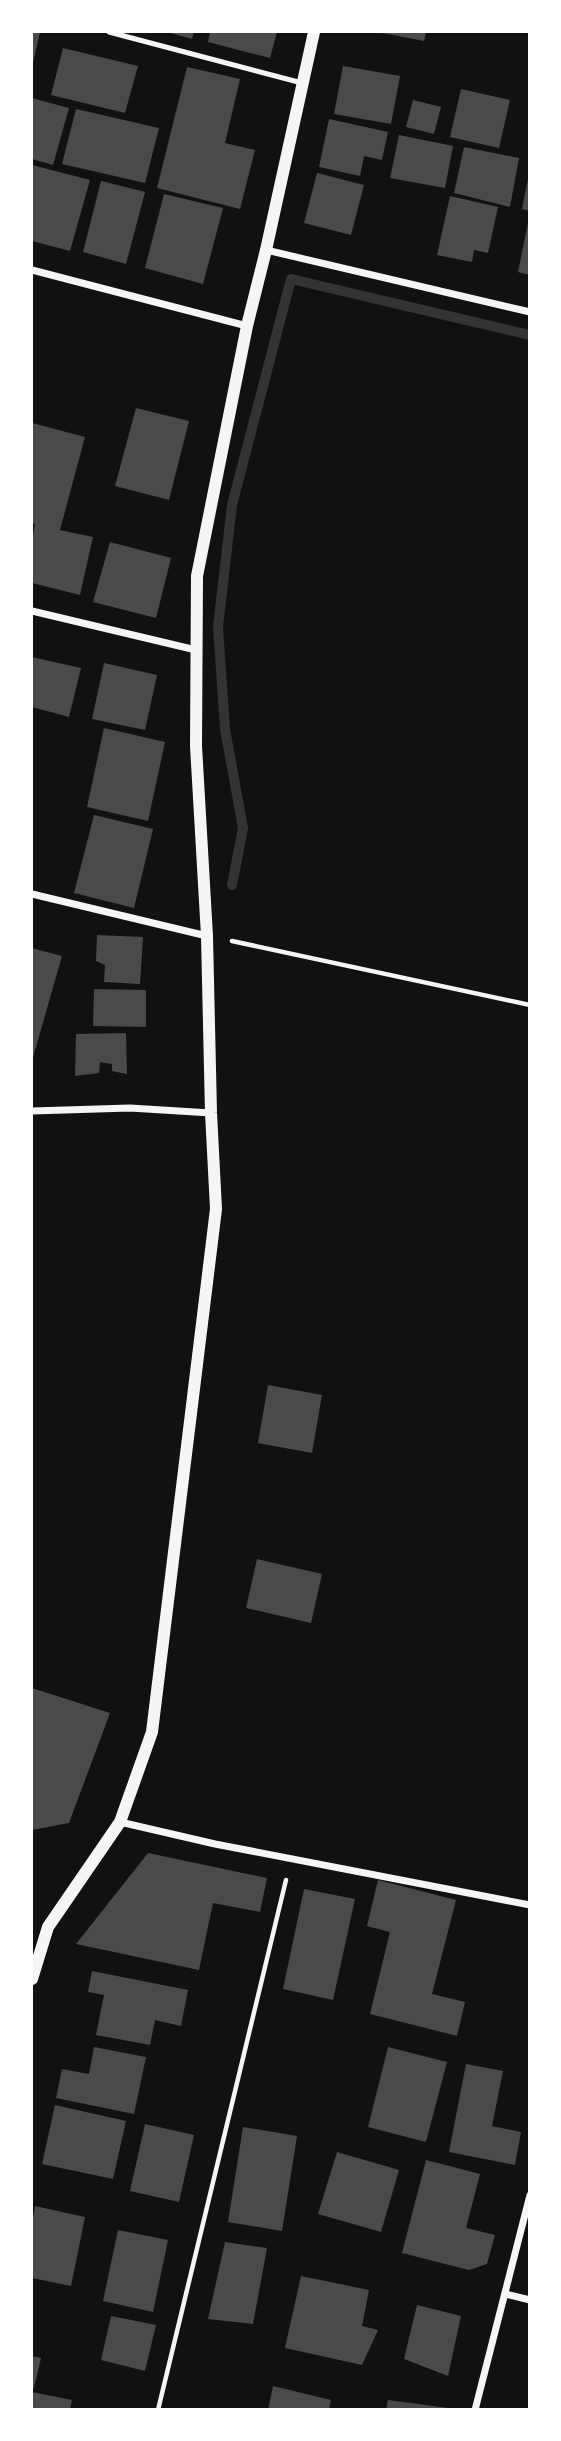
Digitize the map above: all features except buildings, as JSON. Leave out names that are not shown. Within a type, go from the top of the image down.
[{"type":"street","points":[[32,1979],[48,1927],[120,1822],[152,1732],[216,1209],[207,936],[196,746],[197,576],[247,326],[313,32]]},
{"type":"street","points":[[266,250],[530,312]]},
{"type":"street","points":[[32,270],[247,326]]},
{"type":"street","points":[[32,611],[196,650]]},
{"type":"street","points":[[32,894],[207,936]]},
{"type":"street","points":[[32,1111],[130,1108],[211,1113]]},
{"type":"street","points":[[120,1822],[215,1844],[530,1905]]},
{"type":"street","points":[[475,2410],[530,2195]]},
{"type":"street","points":[[505,2294],[530,2300]]},
{"type":"lane","points":[[108,32],[302,83]]},
{"type":"path","points":[[207,936],[530,1005]]},
{"type":"path","points":[[158,2410],[291,1859]]},
{"type":"waterway","points":[[232,885],[243,828],[225,729],[218,627],[232,505],[291,279],[530,335]]}]
